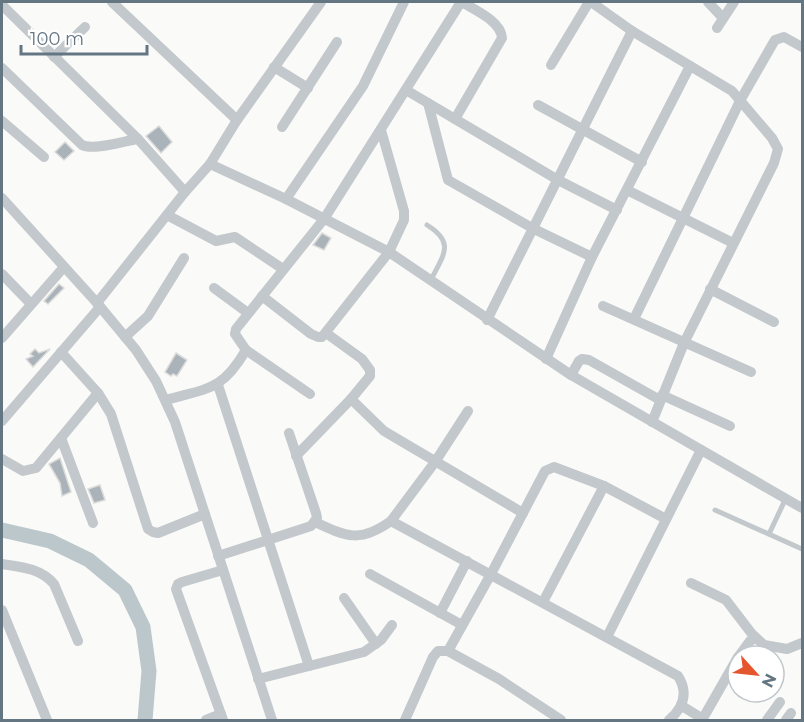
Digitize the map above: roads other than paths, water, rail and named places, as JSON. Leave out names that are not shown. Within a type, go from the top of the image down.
[{"type":"street","points":[[112,2],[237,120]]},
{"type":"street","points":[[310,394],[246,350],[235,334],[236,329],[324,219],[462,2],[496,25],[501,31],[502,38],[454,119]]},
{"type":"street","points":[[551,65],[590,2],[632,31],[732,91],[772,138],[778,149],[684,343],[652,422]]},
{"type":"street","points":[[708,2],[723,18]]},
{"type":"street","points":[[717,28],[734,2]]},
{"type":"street","points":[[2,420],[61,352],[185,192],[210,164],[237,120],[317,3]]},
{"type":"street","points":[[286,199],[363,86],[401,3]]},
{"type":"street","points":[[2,5],[138,139],[185,192]]},
{"type":"street","points":[[54,57],[85,27]]},
{"type":"street","points":[[488,320],[632,31]]},
{"type":"street","points":[[634,319],[741,99],[772,45],[780,37],[802,47]]},
{"type":"street","points":[[282,127],[337,42]]},
{"type":"street","points":[[546,359],[592,257],[690,66]]},
{"type":"street","points":[[274,67],[308,87]]},
{"type":"street","points":[[2,68],[86,148],[138,139]]},
{"type":"street","points":[[406,90],[558,180],[617,210]]},
{"type":"street","points":[[428,103],[448,180],[534,229],[592,257]]},
{"type":"street","points":[[538,105],[642,162]]},
{"type":"street","points":[[2,121],[44,157]]},
{"type":"street","points":[[262,297],[311,334],[322,337],[389,252],[400,230],[404,211],[381,130]]},
{"type":"street","points":[[210,164],[286,199],[389,252],[571,375],[802,508]]},
{"type":"street","points":[[627,190],[733,243]]},
{"type":"street","points":[[2,198],[125,337],[156,381],[166,400],[272,720]]},
{"type":"street","points":[[167,215],[216,241],[235,237],[283,269]]},
{"type":"street","points":[[125,337],[148,316],[184,258]]},
{"type":"street","points":[[2,339],[64,267]]},
{"type":"street","points":[[2,274],[31,304]]},
{"type":"street","points":[[214,288],[248,314]]},
{"type":"street","points":[[710,289],[774,322]]},
{"type":"street","points":[[603,306],[751,372]]},
{"type":"street","points":[[296,456],[366,383],[370,376],[370,370],[362,359],[326,333]]},
{"type":"street","points":[[166,400],[218,385],[235,369],[246,350]]},
{"type":"street","points":[[61,352],[98,393],[111,414],[148,529],[158,532],[205,514]]},
{"type":"street","points":[[571,375],[579,361],[589,360],[661,397],[730,426]]},
{"type":"street","points":[[218,385],[309,666]]},
{"type":"street","points":[[2,459],[16,469],[29,471],[36,468],[98,393]]},
{"type":"street","points":[[351,399],[384,431],[523,513]]},
{"type":"street","points":[[315,522],[347,536],[359,537],[369,535],[391,521],[435,462],[468,411]]},
{"type":"street","points":[[218,556],[311,526],[315,522],[316,513],[289,433]]},
{"type":"street","points":[[61,438],[93,523]]},
{"type":"street","points":[[607,637],[700,450]]},
{"type":"street","points":[[448,651],[545,471],[554,467],[604,486],[666,519]]},
{"type":"street","points":[[543,602],[604,486]]},
{"type":"street","points":[[391,521],[678,676],[684,689],[682,706],[669,720]]},
{"type":"street","points":[[440,613],[467,561]]},
{"type":"street","points":[[2,564],[35,570],[54,584],[78,641]]},
{"type":"street","points":[[206,720],[222,717],[176,589],[182,582],[223,570]]},
{"type":"street","points":[[370,574],[462,625]]},
{"type":"street","points":[[690,583],[726,600],[753,636],[764,645],[780,650],[802,643]]},
{"type":"street","points":[[344,598],[376,644]]},
{"type":"street","points":[[2,610],[47,720]]},
{"type":"street","points":[[258,679],[364,652],[376,644],[392,625]]},
{"type":"street","points":[[748,644],[753,636]]},
{"type":"street","points":[[405,720],[433,657],[438,651],[448,651],[499,679],[561,720]]},
{"type":"street","points":[[682,706],[699,717],[726,675]]},
{"type":"street","points":[[767,720],[779,704]]},
{"type":"lane","points":[[427,225],[444,239],[446,248],[431,280]]},
{"type":"lane","points":[[769,534],[786,498]]},
{"type":"lane","points":[[715,510],[802,549]]},
{"type":"waterway","points":[[2,530],[50,541],[89,560],[125,590],[143,627],[149,671],[145,720]]}]
